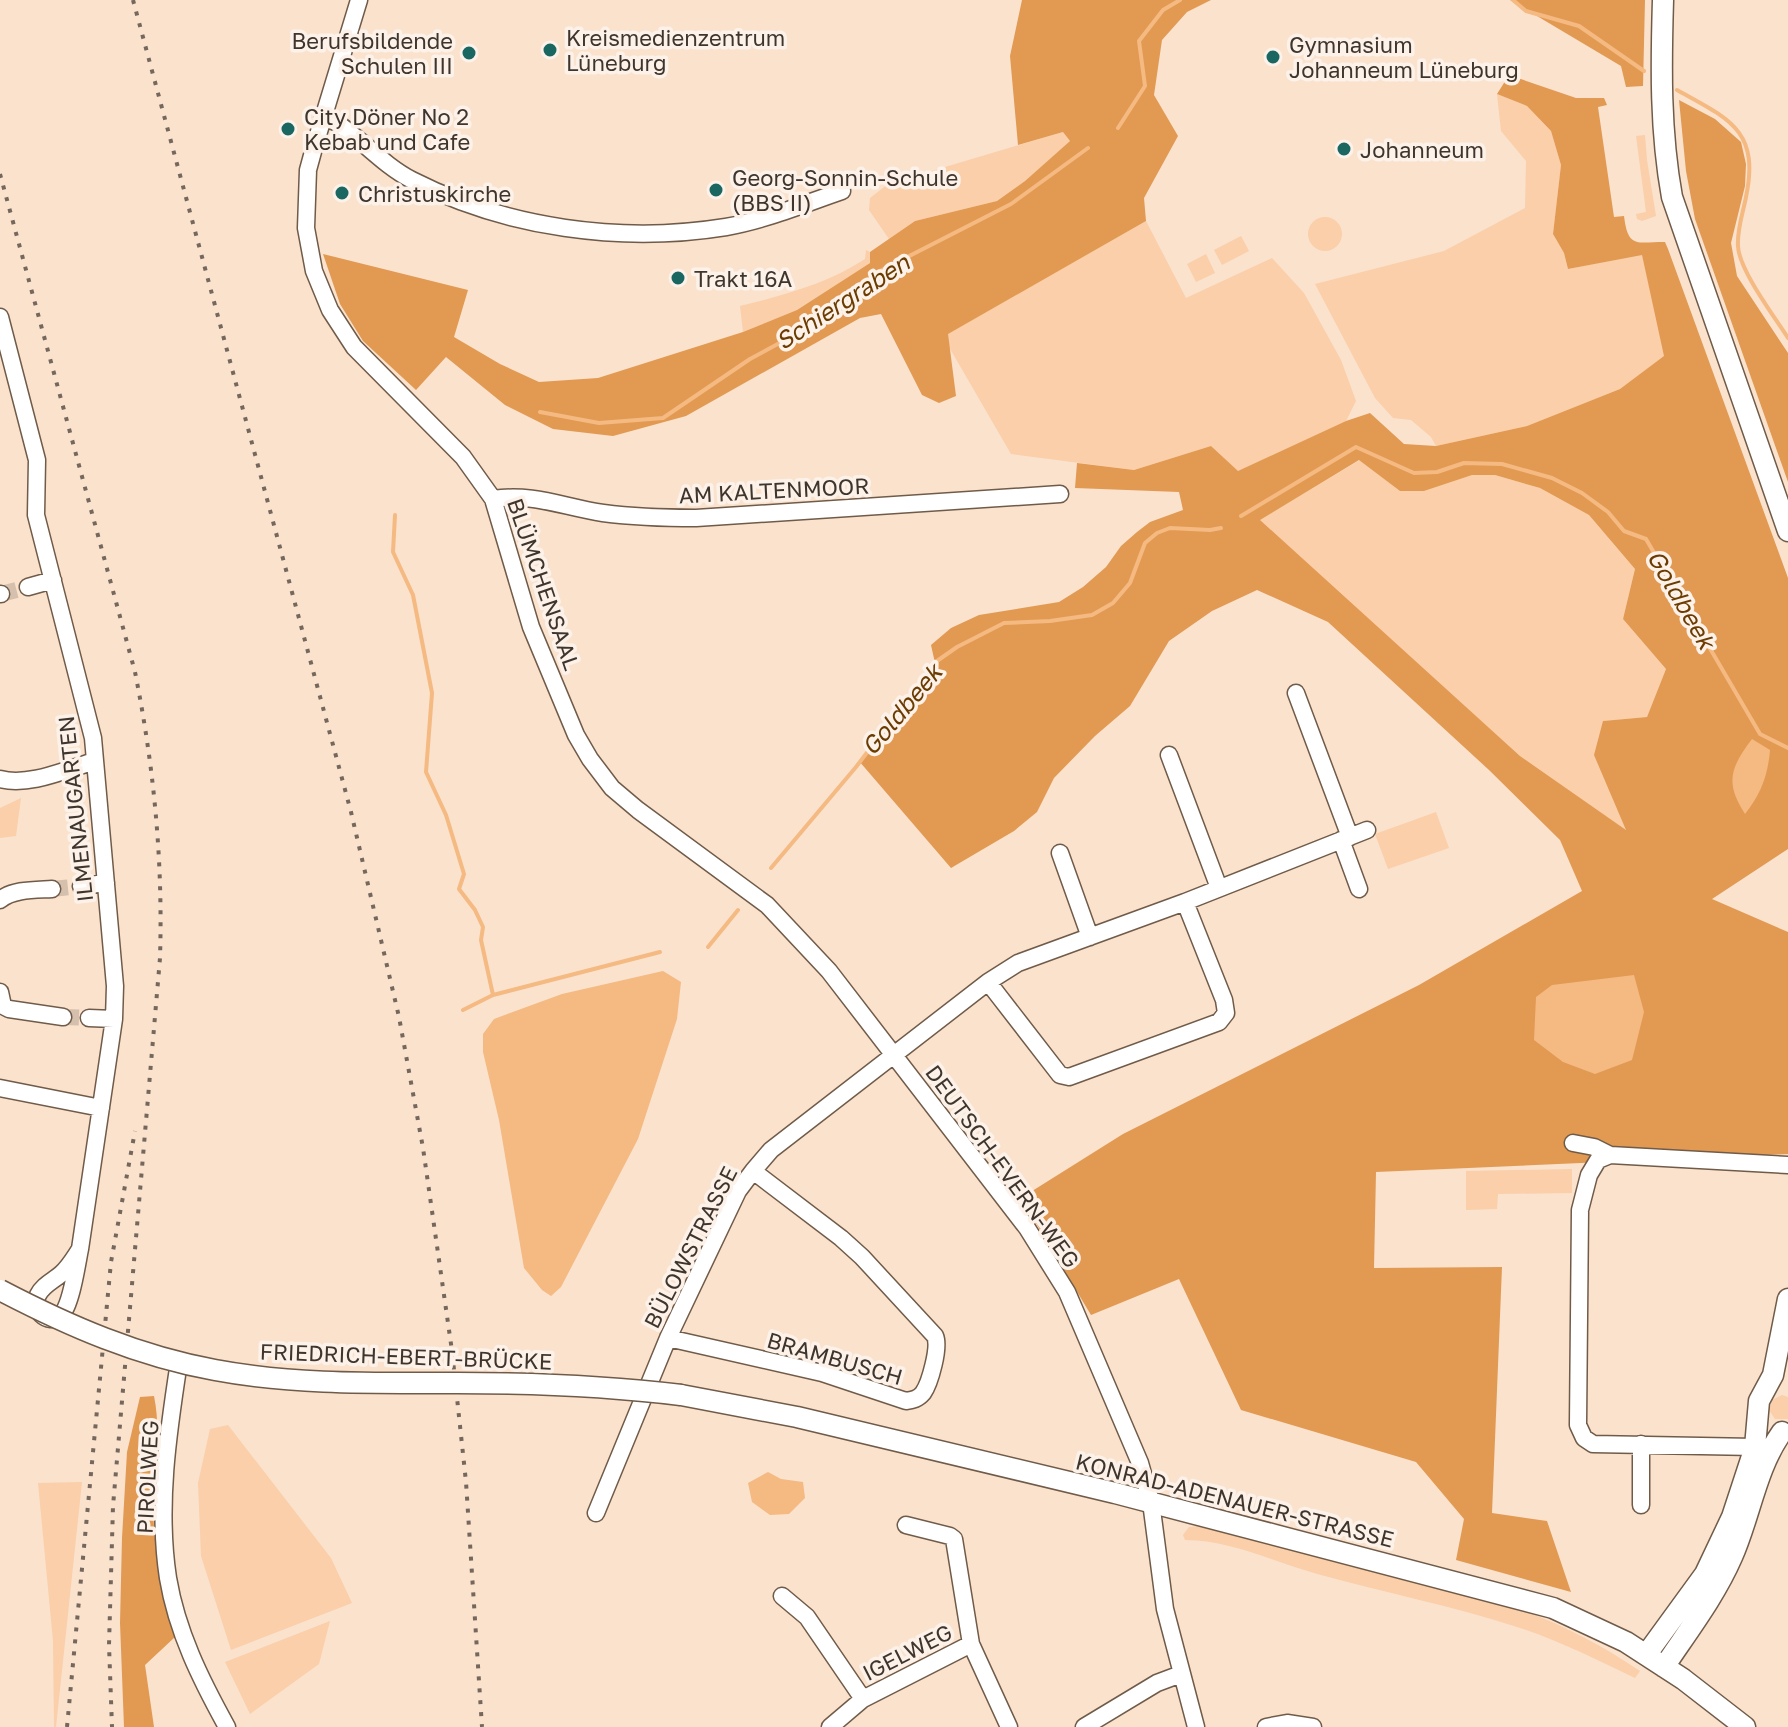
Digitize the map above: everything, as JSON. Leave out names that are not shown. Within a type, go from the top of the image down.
[{"type":"main road","points":[[1663,0],[1663,125],[1672,197],[1788,531]]},
{"type":"main road","name":"FRIEDRICH-EBERT-BRÜCKE","points":[[0,1290],[89,1334],[141,1353],[216,1371],[296,1380],[591,1386],[681,1395]]},
{"type":"main road","points":[[1655,1661],[1705,1574],[1732,1517],[1755,1447],[1759,1401],[1775,1369],[1788,1299]]},
{"type":"main road","points":[[1766,1390],[1774,1386],[1788,1386]]},
{"type":"main road","name":"KONRAD-ADENAUER-STRASSE","points":[[681,1395],[797,1417],[1151,1502],[1553,1608],[1602,1629],[1655,1661],[1745,1727]]},
{"type":"main road","points":[[1655,1661],[1726,1570],[1747,1523],[1767,1458],[1785,1432],[1767,1427],[1759,1414]]},
{"type":"street","name":"BLÜMCHENSAAL","points":[[359,0],[308,170],[305,211],[307,241],[314,271],[330,310],[354,347],[463,457],[493,499],[531,627],[576,735],[590,759],[612,788],[638,810],[759,898],[829,971]]},
{"type":"street","points":[[324,115],[387,164],[426,186],[504,215],[572,229],[659,233],[727,226],[842,191]]},
{"type":"street","name":"ILMENAUGARTEN","points":[[0,317],[35,448],[36,515],[87,710],[95,761],[114,966],[114,1019],[80,1249]]},
{"type":"street","name":"AM KALTENMOOR","points":[[493,499],[533,497],[601,512],[647,518],[696,518],[1060,494]]},
{"type":"street","points":[[28,587],[53,580]]},
{"type":"street","points":[[1296,693],[1359,889]]},
{"type":"street","points":[[1169,755],[1219,888]]},
{"type":"street","points":[[0,779],[8,781],[36,777],[95,761]]},
{"type":"street","name":"BÜLOWSTRASSE","points":[[596,1513],[668,1338],[738,1191],[771,1150],[988,982],[1018,963],[1185,902],[1367,830]]},
{"type":"street","points":[[1060,853],[1090,937]]},
{"type":"street","points":[[81,886],[106,883]]},
{"type":"street","points":[[0,898],[18,892],[52,889]]},
{"type":"street","points":[[988,982],[1060,1075],[1069,1077],[1219,1022],[1226,1013],[1224,1000],[1185,902]]},
{"type":"street","name":"DEUTSCH-EVERN-WEG","points":[[829,971],[1048,1259],[1067,1292],[1138,1455],[1151,1502],[1165,1609],[1196,1727]]},
{"type":"street","points":[[0,992],[3,1006],[9,1009],[63,1017]]},
{"type":"street","points":[[89,1018],[114,1019]]},
{"type":"street","points":[[0,1088],[101,1108]]},
{"type":"street","points":[[1573,1143],[1594,1147],[1610,1155],[1788,1165]]},
{"type":"street","points":[[1610,1155],[1598,1160],[1589,1175],[1580,1210],[1578,1425],[1584,1438],[1593,1444],[1755,1447]]},
{"type":"street","name":"BRAMBUSCH","points":[[668,1338],[822,1373],[906,1401],[914,1400],[924,1391],[938,1348],[935,1336],[862,1257],[753,1171]]},
{"type":"street","name":"PIROLWEG","points":[[179,1362],[163,1497],[164,1542],[169,1579],[189,1651],[227,1727]]},
{"type":"street","points":[[1641,1444],[1641,1505]]},
{"type":"street","points":[[906,1525],[954,1539],[971,1644],[1009,1727]]},
{"type":"street","name":"IGELWEG","points":[[782,1596],[807,1617],[863,1699]]},
{"type":"street","name":"IGELWEG","points":[[830,1727],[863,1699],[971,1644]]},
{"type":"street","points":[[1084,1727],[1148,1688],[1181,1674]]},
{"type":"street","points":[[1266,1727],[1287,1723],[1313,1727]]},
{"type":"shaded area","points":[[1022,0],[1211,0],[1187,12],[1162,40],[1154,95],[1178,136],[1144,198],[1146,221],[948,334],[956,396],[939,403],[922,395],[881,314],[860,318],[686,416],[613,436],[553,429],[505,405],[446,357],[416,390],[363,341],[340,304],[323,254],[468,290],[454,337],[539,382],[598,378],[743,332],[797,310],[870,263],[870,252],[915,221],[997,201],[1070,141],[1063,132],[1018,145],[1010,56]]},
{"type":"shaded area","points":[[1510,0],[1645,0],[1643,86],[1626,87],[1621,66]]},
{"type":"shaded area","points":[[1509,75],[1576,98],[1604,98],[1607,105],[1598,107],[1614,217],[1624,216],[1631,239],[1665,242],[1788,578],[1788,849],[1712,899],[1788,932],[1788,1154],[1376,1172],[1374,1268],[1502,1267],[1492,1513],[1547,1521],[1571,1592],[1456,1560],[1464,1519],[1416,1462],[1241,1410],[1179,1279],[1091,1315],[1021,1198],[1123,1134],[1419,985],[1582,891],[1560,840],[1328,622],[1257,590],[1212,611],[1169,641],[1130,706],[1054,778],[1037,812],[1014,831],[951,868],[859,761],[935,663],[931,645],[951,628],[979,615],[1059,602],[1106,567],[1121,546],[1150,522],[1183,510],[1179,492],[1075,488],[1077,463],[1134,470],[1211,446],[1238,471],[1370,413],[1404,444],[1436,446],[1527,426],[1620,389],[1664,356],[1642,255],[1568,269],[1564,253],[1553,234],[1561,165],[1551,131],[1527,106],[1497,94]],"holes":[[[1359,460],[1400,491],[1424,491],[1472,475],[1495,475],[1540,488],[1589,515],[1635,569],[1623,619],[1666,669],[1647,717],[1603,721],[1594,755],[1626,830],[1520,756],[1260,520]]]},
{"type":"shaded area","points":[[1497,94],[1527,106],[1551,131],[1561,165],[1553,234],[1564,253],[1568,269],[1642,254],[1665,356],[1620,389],[1527,426],[1436,446],[1431,437],[1411,420],[1393,418],[1375,398],[1315,284],[1444,251],[1525,208],[1526,161],[1501,131]]},
{"type":"shaded area","points":[[1679,100],[1715,119],[1741,142],[1746,164],[1745,186],[1731,243],[1737,276],[1788,353],[1788,482],[1695,219],[1686,171]]},
{"type":"shaded area","points":[[1063,132],[1070,141],[997,201],[915,221],[889,239],[869,210],[870,198],[888,184]]},
{"type":"shaded area","points":[[1645,135],[1656,216],[1642,221],[1637,219],[1636,214],[1646,212],[1636,136]]},
{"type":"shaded area","points":[[1325,217],[1337,222],[1342,234],[1337,246],[1325,251],[1313,246],[1308,234],[1313,222]]},
{"type":"shaded area","points":[[1146,221],[1186,298],[1272,258],[1304,293],[1341,360],[1356,401],[1346,421],[1238,472],[1211,446],[1134,470],[1011,454],[949,347],[947,334]]},
{"type":"shaded area","points":[[1241,236],[1249,251],[1222,265],[1214,250]]},
{"type":"shaded area","points":[[866,250],[870,252],[870,263],[797,310],[743,332],[740,306],[789,293],[836,275],[865,259]]},
{"type":"shaded area","points":[[1206,254],[1215,273],[1196,282],[1187,264]]},
{"type":"shaded area","points":[[1360,460],[1400,491],[1424,491],[1471,475],[1495,475],[1540,488],[1589,515],[1635,569],[1623,619],[1666,669],[1647,717],[1603,721],[1627,831],[1520,756],[1259,520]]},
{"type":"shaded area","points":[[1752,739],[1770,750],[1763,784],[1745,814],[1735,793],[1733,776],[1739,759]]},
{"type":"shaded area","points":[[21,798],[16,836],[0,838],[0,808]]},
{"type":"shaded area","points":[[1436,812],[1449,848],[1388,869],[1375,834]]},
{"type":"shaded area","points":[[663,971],[681,982],[677,1019],[638,1139],[561,1287],[551,1296],[524,1268],[499,1120],[483,1052],[483,1034],[494,1019],[562,994]]},
{"type":"shaded area","points":[[1634,975],[1644,1012],[1632,1060],[1595,1074],[1563,1062],[1534,1040],[1536,997],[1552,985]]},
{"type":"shaded area","points":[[1572,1169],[1572,1193],[1498,1194],[1497,1209],[1466,1210],[1466,1171]]},
{"type":"shaded area","points":[[1782,1395],[1788,1397],[1788,1419],[1775,1419],[1769,1410],[1772,1400]]},
{"type":"shaded area","points":[[154,1396],[157,1429],[155,1541],[175,1637],[145,1665],[154,1727],[124,1727],[120,1623],[127,1452],[140,1397]]},
{"type":"shaded area","points":[[228,1425],[331,1558],[352,1603],[231,1650],[201,1556],[198,1483],[210,1429]]},
{"type":"shaded area","points":[[768,1472],[781,1479],[803,1482],[805,1498],[789,1514],[770,1515],[752,1502],[748,1483]]},
{"type":"shaded area","points":[[82,1482],[54,1727],[53,1641],[38,1483]]},
{"type":"shaded area","points":[[1199,1526],[1525,1611],[1584,1638],[1640,1671],[1635,1678],[1547,1638],[1493,1619],[1321,1575],[1237,1548],[1185,1540],[1183,1535],[1189,1527]]},
{"type":"shaded area","points":[[330,1621],[319,1664],[250,1714],[225,1662]]},
{"type":"waterway","name":"Schiergraben","points":[[1118,128],[1145,86],[1139,41],[1163,10],[1180,0]]},
{"type":"waterway","name":"Schiergraben","points":[[1513,0],[1526,11],[1579,26],[1644,71]]},
{"type":"waterway","name":"Schiergraben","points":[[1677,90],[1725,119],[1744,141],[1749,174],[1738,233],[1740,256],[1758,293],[1788,338]]},
{"type":"waterway","name":"Schiergraben","points":[[540,412],[599,423],[663,418],[750,359],[824,319],[878,272],[1011,204],[1088,148]]},
{"type":"waterway","name":"Goldbeek","points":[[1241,516],[1356,447],[1414,473],[1437,472],[1464,463],[1502,464],[1552,478],[1582,493],[1608,512],[1624,531],[1646,539],[1760,734],[1788,748]]},
{"type":"waterway","name":"Schiergraben","points":[[395,515],[393,552],[413,595],[432,693],[426,772],[446,815],[464,874],[459,889],[483,927],[481,940],[493,995]]},
{"type":"waterway","name":"Goldbeek","points":[[771,868],[856,767],[937,661],[1004,623],[1092,615],[1113,603],[1130,583],[1145,543],[1157,533],[1170,528],[1221,528]]},
{"type":"waterway","name":"Goldbeek","points":[[708,947],[738,910]]},
{"type":"waterway","name":"Goldbeek","points":[[463,1010],[493,995],[660,952]]},
{"type":"tunnel","points":[[1,594],[28,587]]},
{"type":"tunnel","points":[[52,889],[81,886]]},
{"type":"tunnel","points":[[63,1017],[89,1018]]},
{"type":"railway","points":[[133,0],[351,812],[399,1017],[423,1148],[452,1351],[466,1482],[482,1727]]},
{"type":"railway","points":[[0,174],[135,672],[152,779],[158,850],[160,958],[113,1506],[109,1645],[112,1727]]},
{"type":"railway","points":[[67,1727],[111,1262],[135,1131]]},
{"type":"place","name":"Kreismedienzentrum Lüneburg","points":[[550,50]]},
{"type":"place","name":"Berufsbildende Schulen III","points":[[469,53]]},
{"type":"place","name":"Gymnasium Johanneum Lüneburg","points":[[1273,57]]},
{"type":"place","name":"City Döner No 2 Kebab und Cafe","points":[[288,129]]},
{"type":"place","name":"Johanneum","points":[[1344,149]]},
{"type":"place","name":"Georg-Sonnin-Schule (BBS II)","points":[[716,190]]},
{"type":"place","name":"Christuskirche","points":[[342,193]]},
{"type":"place","name":"Trakt 16A","points":[[678,278]]}]
